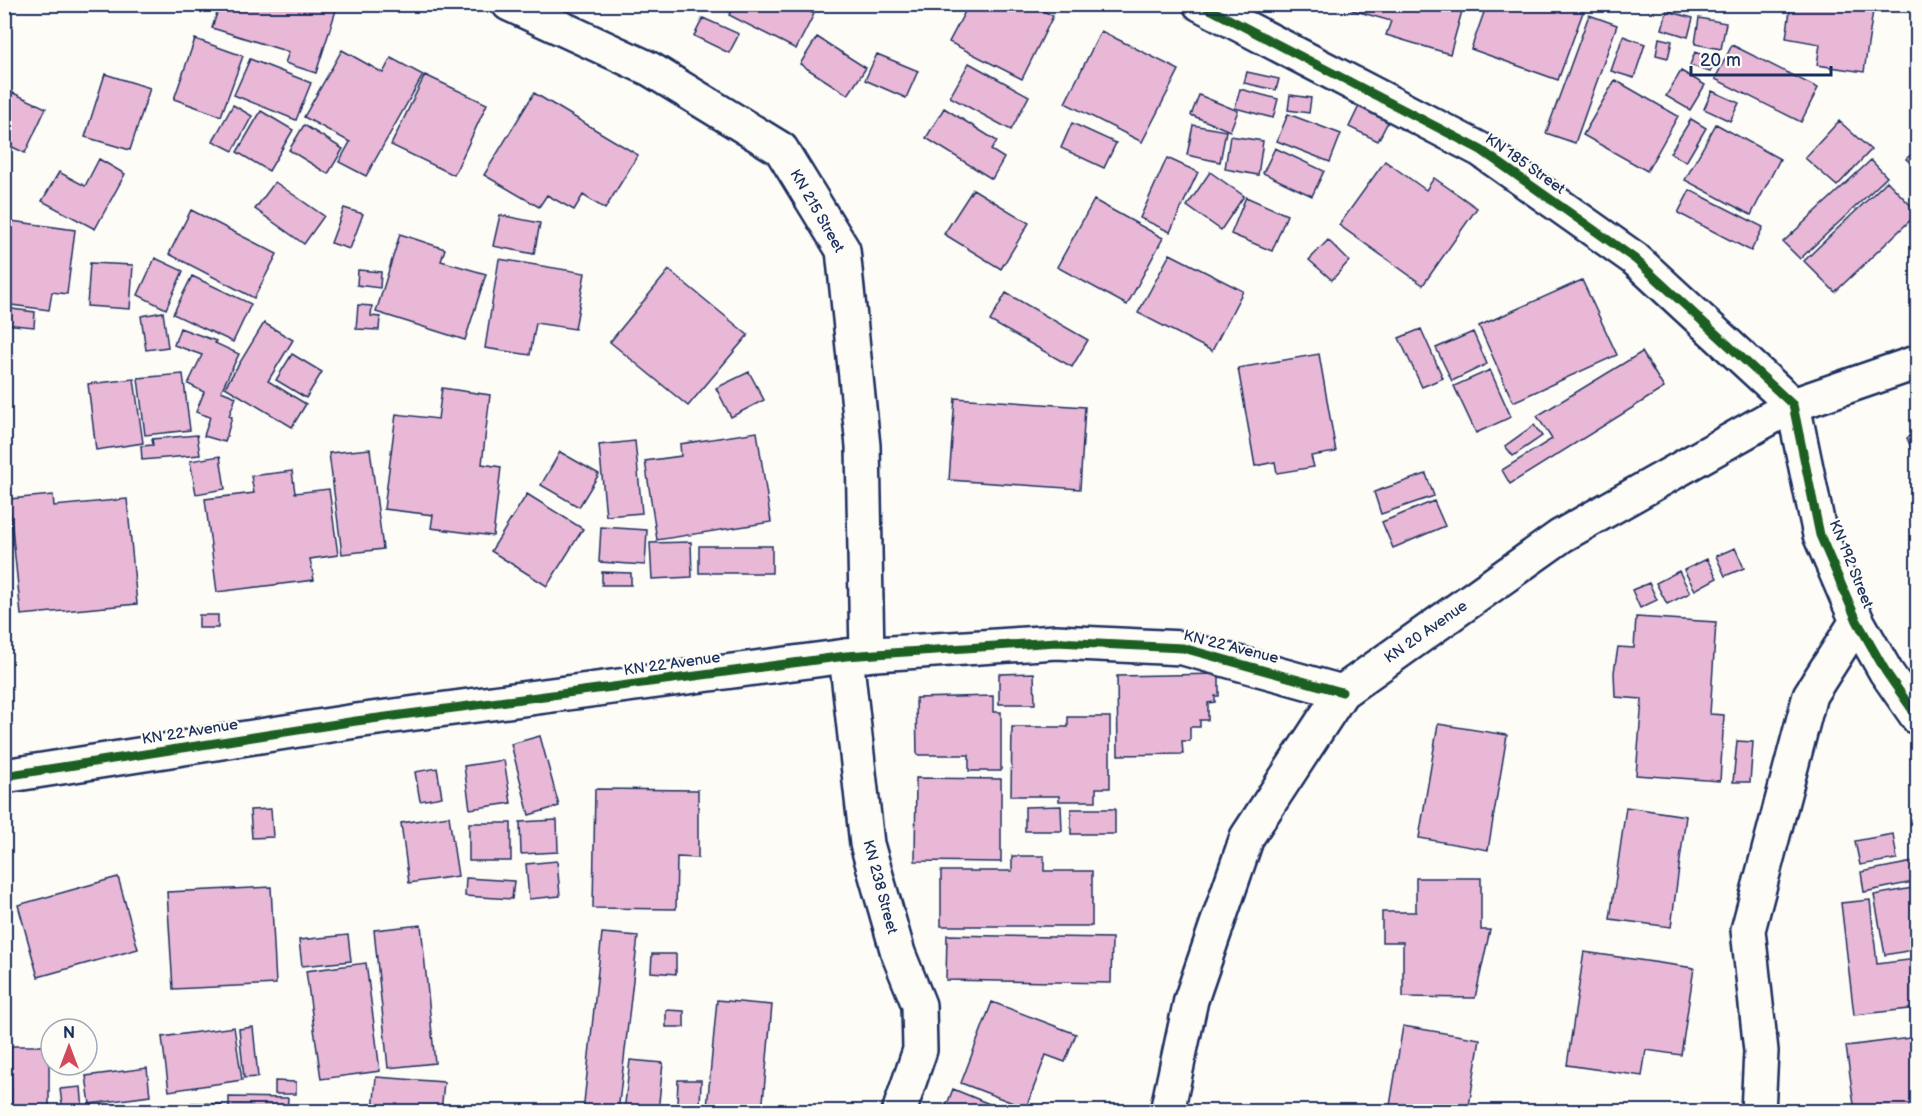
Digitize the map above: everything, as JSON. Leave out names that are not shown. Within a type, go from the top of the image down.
[{"type":"street","name":"KN 215 Street","points":[[509,4],[650,69],[781,149],[843,250],[863,446],[857,655]]},
{"type":"street","name":"KN 185 Street","points":[[1200,4],[1481,150],[1635,259],[1793,405]]},
{"type":"street","name":"KN 20 Avenue","points":[[1167,1112],[1191,1000],[1247,837],[1342,692],[1561,536],[1793,405],[1917,362]]},
{"type":"street","name":"KN 192 Street","points":[[1793,405],[1820,535],[1857,621],[1886,672],[1917,718]]},
{"type":"street","points":[[1758,1112],[1761,1051],[1748,930],[1810,695],[1857,621]]},
{"type":"street","name":"KN 22 Avenue","points":[[4,776],[356,721],[857,655],[1056,642],[1183,648],[1342,692]]},
{"type":"street","name":"KN 238 Street","points":[[857,655],[867,844],[898,953],[919,1005],[920,1050],[898,1112]]},
{"type":"building","points":[[220,4],[338,4],[316,73],[285,63],[289,52],[212,28]]},
{"type":"building","points":[[735,4],[797,4],[814,14],[796,49],[729,15]]},
{"type":"building","points":[[969,4],[1031,4],[1053,16],[1022,79],[949,42]]},
{"type":"building","points":[[1353,4],[1464,4],[1450,54],[1386,35],[1391,21],[1352,10]]},
{"type":"building","points":[[1487,4],[1586,4],[1558,80],[1471,49]]},
{"type":"building","points":[[1791,4],[1874,4],[1864,72],[1817,65],[1820,44],[1786,38]]},
{"type":"building","points":[[1667,11],[1693,18],[1688,37],[1662,29]]},
{"type":"building","points":[[1589,15],[1617,25],[1575,143],[1546,133]]},
{"type":"building","points":[[703,18],[739,34],[729,53],[694,36]]},
{"type":"building","points":[[1699,18],[1726,23],[1721,49],[1695,44]]},
{"type":"building","points":[[1101,31],[1179,70],[1142,142],[1065,103]]},
{"type":"building","points":[[1623,36],[1645,44],[1634,78],[1611,71]]},
{"type":"building","points":[[817,37],[866,68],[848,95],[800,64]]},
{"type":"building","points":[[1659,38],[1672,41],[1668,58],[1656,55]]},
{"type":"building","points":[[195,39],[243,56],[221,116],[174,99]]},
{"type":"building","points":[[1732,45],[1818,88],[1801,122],[1715,79]]},
{"type":"building","points":[[342,50],[383,73],[391,58],[423,75],[366,176],[339,162],[350,142],[304,117]]},
{"type":"building","points":[[1695,52],[1715,60],[1710,72],[1690,65]]},
{"type":"building","points":[[877,54],[918,71],[906,98],[865,80]]},
{"type":"building","points":[[250,59],[311,83],[296,120],[234,95]]},
{"type":"building","points":[[969,63],[1029,96],[1011,130],[950,97]]},
{"type":"building","points":[[1681,71],[1705,85],[1690,110],[1666,96]]},
{"type":"building","points":[[1247,72],[1279,79],[1276,90],[1244,83]]},
{"type":"building","points":[[105,74],[150,88],[130,150],[85,137]]},
{"type":"building","points":[[425,75],[487,104],[454,175],[391,145]]},
{"type":"building","points":[[1615,80],[1678,116],[1647,171],[1583,135]]},
{"type":"building","points":[[1240,89],[1278,99],[1273,118],[1235,108]]},
{"type":"building","points":[[1712,91],[1739,103],[1730,121],[1704,109]]},
{"type":"building","points":[[11,92],[46,108],[25,153],[4,143],[4,106]]},
{"type":"building","points":[[534,93],[638,155],[605,209],[583,195],[574,210],[547,195],[539,207],[484,175]]},
{"type":"building","points":[[1199,95],[1238,111],[1230,131],[1191,115]]},
{"type":"building","points":[[1290,95],[1311,98],[1309,113],[1288,110]]},
{"type":"building","points":[[1361,102],[1391,116],[1378,141],[1349,127]]},
{"type":"building","points":[[233,105],[252,116],[233,151],[213,141]]},
{"type":"building","points":[[944,108],[997,141],[991,150],[1004,158],[992,179],[926,138]]},
{"type":"building","points":[[261,111],[293,130],[269,171],[237,152]]},
{"type":"building","points":[[1288,114],[1341,134],[1330,162],[1277,141]]},
{"type":"building","points":[[1691,119],[1706,128],[1686,162],[1670,153]]},
{"type":"building","points":[[1839,121],[1871,150],[1837,186],[1805,158]]},
{"type":"building","points":[[1072,123],[1116,143],[1104,168],[1061,148]]},
{"type":"building","points":[[1716,124],[1780,159],[1751,215],[1685,180]]},
{"type":"building","points":[[304,125],[343,149],[328,174],[289,150]]},
{"type":"building","points":[[1193,125],[1226,131],[1220,162],[1187,155]]},
{"type":"building","points":[[1230,136],[1263,141],[1258,175],[1225,169]]},
{"type":"building","points":[[1275,148],[1324,171],[1312,196],[1263,173]]},
{"type":"building","points":[[1918,148],[1918,170],[1906,159]]},
{"type":"building","points":[[1167,158],[1198,172],[1170,232],[1140,218]]},
{"type":"building","points":[[99,159],[125,174],[95,229],[42,201],[59,172],[85,186]]},
{"type":"building","points":[[1871,160],[1887,177],[1800,259],[1783,242]]},
{"type":"building","points":[[1385,161],[1426,190],[1434,178],[1477,208],[1423,285],[1339,225]]},
{"type":"building","points":[[1210,172],[1244,196],[1221,230],[1187,206]]},
{"type":"building","points":[[1887,181],[1918,213],[1835,292],[1804,261]]},
{"type":"building","points":[[275,182],[324,216],[304,244],[255,209]]},
{"type":"building","points":[[973,189],[1029,223],[1001,269],[944,234]]},
{"type":"building","points":[[1690,190],[1763,227],[1751,251],[1678,213]]},
{"type":"building","points":[[1246,197],[1287,215],[1272,251],[1231,234]]},
{"type":"building","points":[[1094,200],[1163,238],[1127,305],[1057,267]]},
{"type":"building","points":[[344,208],[363,214],[350,249],[331,243]]},
{"type":"building","points":[[191,210],[277,254],[254,298],[169,254]]},
{"type":"building","points":[[500,215],[540,223],[534,254],[493,246]]},
{"type":"building","points":[[4,220],[75,230],[67,294],[52,292],[49,310],[4,304]]},
{"type":"building","points":[[400,234],[445,249],[441,261],[486,274],[465,340],[376,312]]},
{"type":"building","points":[[1328,240],[1349,261],[1332,280],[1309,260]]},
{"type":"building","points":[[1170,254],[1243,291],[1212,351],[1138,313]]},
{"type":"building","points":[[155,258],[183,271],[166,309],[138,295]]},
{"type":"building","points":[[499,259],[585,273],[575,329],[536,323],[530,355],[485,348]]},
{"type":"building","points":[[90,263],[133,265],[130,309],[87,306]]},
{"type":"building","points":[[358,270],[381,272],[380,288],[357,285]]},
{"type":"building","points":[[669,270],[748,335],[688,406],[610,342]]},
{"type":"building","points":[[192,276],[251,304],[233,342],[173,314]]},
{"type":"building","points":[[1582,280],[1617,355],[1513,402],[1479,326]]},
{"type":"building","points":[[1006,293],[1088,340],[1072,367],[990,321]]},
{"type":"building","points":[[358,305],[372,306],[371,316],[380,317],[379,330],[356,329]]},
{"type":"building","points":[[4,308],[35,312],[34,327],[4,324]]},
{"type":"building","points":[[163,312],[168,347],[146,350],[141,316]]},
{"type":"building","points":[[264,323],[293,340],[268,381],[306,404],[292,427],[225,387]]},
{"type":"building","points":[[180,328],[216,341],[215,343],[239,354],[221,391],[236,397],[229,416],[232,417],[225,442],[204,436],[210,417],[196,412],[204,392],[188,384],[202,355],[174,345]]},
{"type":"building","points":[[1421,329],[1443,378],[1422,387],[1399,338]]},
{"type":"building","points":[[1473,332],[1487,364],[1452,381],[1436,348]]},
{"type":"building","points":[[1642,352],[1664,388],[1510,484],[1502,470],[1552,439],[1537,416]]},
{"type":"building","points":[[292,354],[322,372],[306,398],[276,380]]},
{"type":"building","points":[[1319,354],[1336,452],[1311,456],[1314,467],[1277,473],[1275,462],[1255,466],[1238,368]]},
{"type":"building","points":[[1490,370],[1511,417],[1476,433],[1454,386]]},
{"type":"building","points":[[749,372],[764,400],[731,417],[716,388]]},
{"type":"building","points":[[183,374],[190,430],[145,435],[138,378]]},
{"type":"building","points":[[134,379],[143,443],[96,450],[88,384]]},
{"type":"building","points":[[442,388],[490,395],[482,464],[501,467],[493,536],[431,528],[433,515],[384,509],[396,414],[438,419]]},
{"type":"building","points":[[955,398],[1085,407],[1080,489],[949,480]]},
{"type":"building","points":[[1534,425],[1542,436],[1513,456],[1505,446]]},
{"type":"building","points":[[757,432],[771,522],[657,540],[645,461],[681,456],[680,444]]},
{"type":"building","points":[[1918,434],[1918,465],[1907,438]]},
{"type":"building","points":[[197,435],[200,455],[142,460],[141,446],[153,445],[152,439]]},
{"type":"building","points":[[635,441],[642,513],[606,516],[599,445]]},
{"type":"building","points":[[370,449],[383,549],[342,554],[329,453]]},
{"type":"building","points":[[560,452],[599,474],[579,507],[541,485]]},
{"type":"building","points":[[220,456],[225,489],[196,494],[190,461]]},
{"type":"building","points":[[292,471],[295,493],[329,489],[338,555],[310,559],[314,580],[217,592],[205,499],[254,493],[251,476]]},
{"type":"building","points":[[1426,474],[1434,496],[1381,514],[1374,492]]},
{"type":"building","points":[[527,494],[583,529],[547,586],[491,551]]},
{"type":"building","points":[[53,495],[54,506],[127,499],[137,604],[21,615],[9,499]]},
{"type":"building","points":[[1434,501],[1445,526],[1393,548],[1382,522]]},
{"type":"building","points":[[601,527],[647,530],[645,565],[599,562]]},
{"type":"building","points":[[691,542],[692,577],[652,579],[650,543]]},
{"type":"building","points":[[699,546],[772,546],[772,573],[699,573]]},
{"type":"building","points":[[1735,548],[1744,568],[1725,576],[1716,556]]},
{"type":"building","points":[[1707,559],[1717,578],[1695,590],[1684,570]]},
{"type":"building","points":[[1679,571],[1690,593],[1667,604],[1656,583]]},
{"type":"building","points":[[602,572],[631,573],[631,585],[602,585]]},
{"type":"building","points":[[1649,583],[1657,600],[1640,608],[1632,590]]},
{"type":"building","points":[[199,615],[218,615],[218,628],[199,628]]},
{"type":"building","points":[[1636,617],[1716,622],[1710,714],[1724,715],[1720,781],[1636,775],[1642,699],[1615,697],[1614,672],[1618,647],[1634,648]]},
{"type":"building","points":[[1034,673],[1035,704],[999,704],[999,674]]},
{"type":"building","points":[[1219,674],[1219,696],[1215,696],[1215,702],[1208,703],[1208,720],[1200,720],[1200,727],[1190,727],[1190,741],[1182,741],[1183,754],[1118,755],[1117,676]]},
{"type":"building","points":[[993,696],[993,712],[1001,712],[1001,771],[969,771],[969,755],[917,755],[916,698]]},
{"type":"building","points":[[1068,717],[1110,717],[1110,788],[1096,788],[1096,801],[1059,801],[1059,796],[1011,796],[1012,727],[1068,727]]},
{"type":"building","points":[[1438,724],[1507,735],[1488,850],[1419,838]]},
{"type":"building","points":[[540,736],[559,806],[529,815],[511,744]]},
{"type":"building","points":[[1737,741],[1753,742],[1750,782],[1733,782]]},
{"type":"building","points":[[504,760],[511,803],[470,809],[464,766]]},
{"type":"building","points":[[437,768],[442,797],[420,801],[415,772]]},
{"type":"building","points":[[916,778],[1001,779],[1001,862],[915,861]]},
{"type":"building","points":[[595,789],[698,790],[698,858],[677,857],[676,909],[593,908]]},
{"type":"building","points":[[1061,806],[1062,831],[1025,831],[1025,807]]},
{"type":"building","points":[[1626,807],[1686,816],[1671,927],[1610,919]]},
{"type":"building","points":[[271,809],[273,837],[252,838],[250,810]]},
{"type":"building","points":[[1071,809],[1115,809],[1115,834],[1071,834]]},
{"type":"building","points":[[449,816],[458,876],[409,883],[401,823]]},
{"type":"building","points":[[557,820],[558,852],[521,854],[520,822]]},
{"type":"building","points":[[469,823],[511,823],[511,861],[469,861]]},
{"type":"building","points":[[1893,834],[1897,859],[1860,865],[1855,841]]},
{"type":"building","points":[[1012,856],[1044,856],[1044,871],[1092,871],[1092,926],[941,926],[941,871],[1012,871]]},
{"type":"building","points":[[557,861],[560,896],[529,899],[526,864]]},
{"type":"building","points":[[1918,861],[1918,881],[1864,892],[1861,872]]},
{"type":"building","points":[[118,877],[138,949],[38,977],[18,905]]},
{"type":"building","points":[[466,878],[514,881],[512,899],[465,896]]},
{"type":"building","points":[[1416,878],[1481,878],[1481,930],[1490,930],[1475,998],[1403,997],[1403,942],[1382,942],[1382,912],[1416,912]]},
{"type":"building","points":[[271,887],[276,984],[173,989],[167,892]]},
{"type":"building","points":[[1918,887],[1918,949],[1885,955],[1874,895]]},
{"type":"building","points":[[1870,900],[1877,964],[1916,959],[1918,1008],[1854,1015],[1841,903]]},
{"type":"building","points":[[421,925],[435,1063],[388,1068],[374,930]]},
{"type":"building","points":[[602,933],[638,936],[618,1112],[583,1112]]},
{"type":"building","points":[[348,935],[351,961],[302,966],[299,940]]},
{"type":"building","points":[[947,935],[1112,938],[1111,983],[946,980]]},
{"type":"building","points":[[1584,952],[1694,968],[1681,1055],[1646,1050],[1642,1076],[1567,1065]]},
{"type":"building","points":[[652,954],[676,954],[676,974],[651,972]]},
{"type":"building","points":[[366,963],[380,1071],[321,1079],[306,971]]},
{"type":"building","points":[[717,1000],[772,1005],[762,1112],[707,1108]]},
{"type":"building","points":[[992,1002],[1076,1034],[1065,1062],[1046,1055],[1026,1108],[961,1083]]},
{"type":"building","points":[[666,1010],[684,1011],[684,1027],[666,1027]]},
{"type":"building","points":[[1403,1026],[1480,1039],[1468,1112],[1389,1112]]},
{"type":"building","points":[[234,1027],[242,1080],[169,1091],[162,1037]]},
{"type":"building","points":[[253,1027],[258,1077],[244,1078],[239,1029]]},
{"type":"building","points":[[1918,1037],[1918,1112],[1855,1112],[1846,1046]]},
{"type":"building","points":[[11,1046],[39,1046],[39,1077],[49,1077],[49,1112],[12,1112]]},
{"type":"building","points":[[630,1060],[663,1063],[658,1112],[624,1112]]},
{"type":"building","points":[[147,1068],[150,1096],[90,1104],[86,1077],[99,1077],[99,1074]]},
{"type":"building","points":[[376,1077],[444,1082],[441,1112],[373,1112]]},
{"type":"building","points":[[678,1080],[701,1080],[700,1106],[677,1104]]},
{"type":"building","points":[[275,1081],[296,1082],[296,1094],[275,1094]]},
{"type":"building","points":[[81,1087],[83,1111],[63,1112],[60,1089]]},
{"type":"building","points":[[953,1089],[1009,1112],[944,1112]]},
{"type":"building","points":[[229,1097],[288,1098],[287,1112],[229,1112]]},
{"type":"building","points":[[192,1103],[222,1104],[221,1112],[191,1112]]},
{"type":"building","points":[[1576,1108],[1603,1112],[1575,1112]]},
{"type":"cycle path","points":[[1200,4],[1481,150],[1635,259],[1793,405],[1820,535],[1857,621],[1886,672],[1918,718]]},
{"type":"cycle path","points":[[4,776],[356,721],[846,656],[1056,642],[1183,648],[1342,692]]}]
